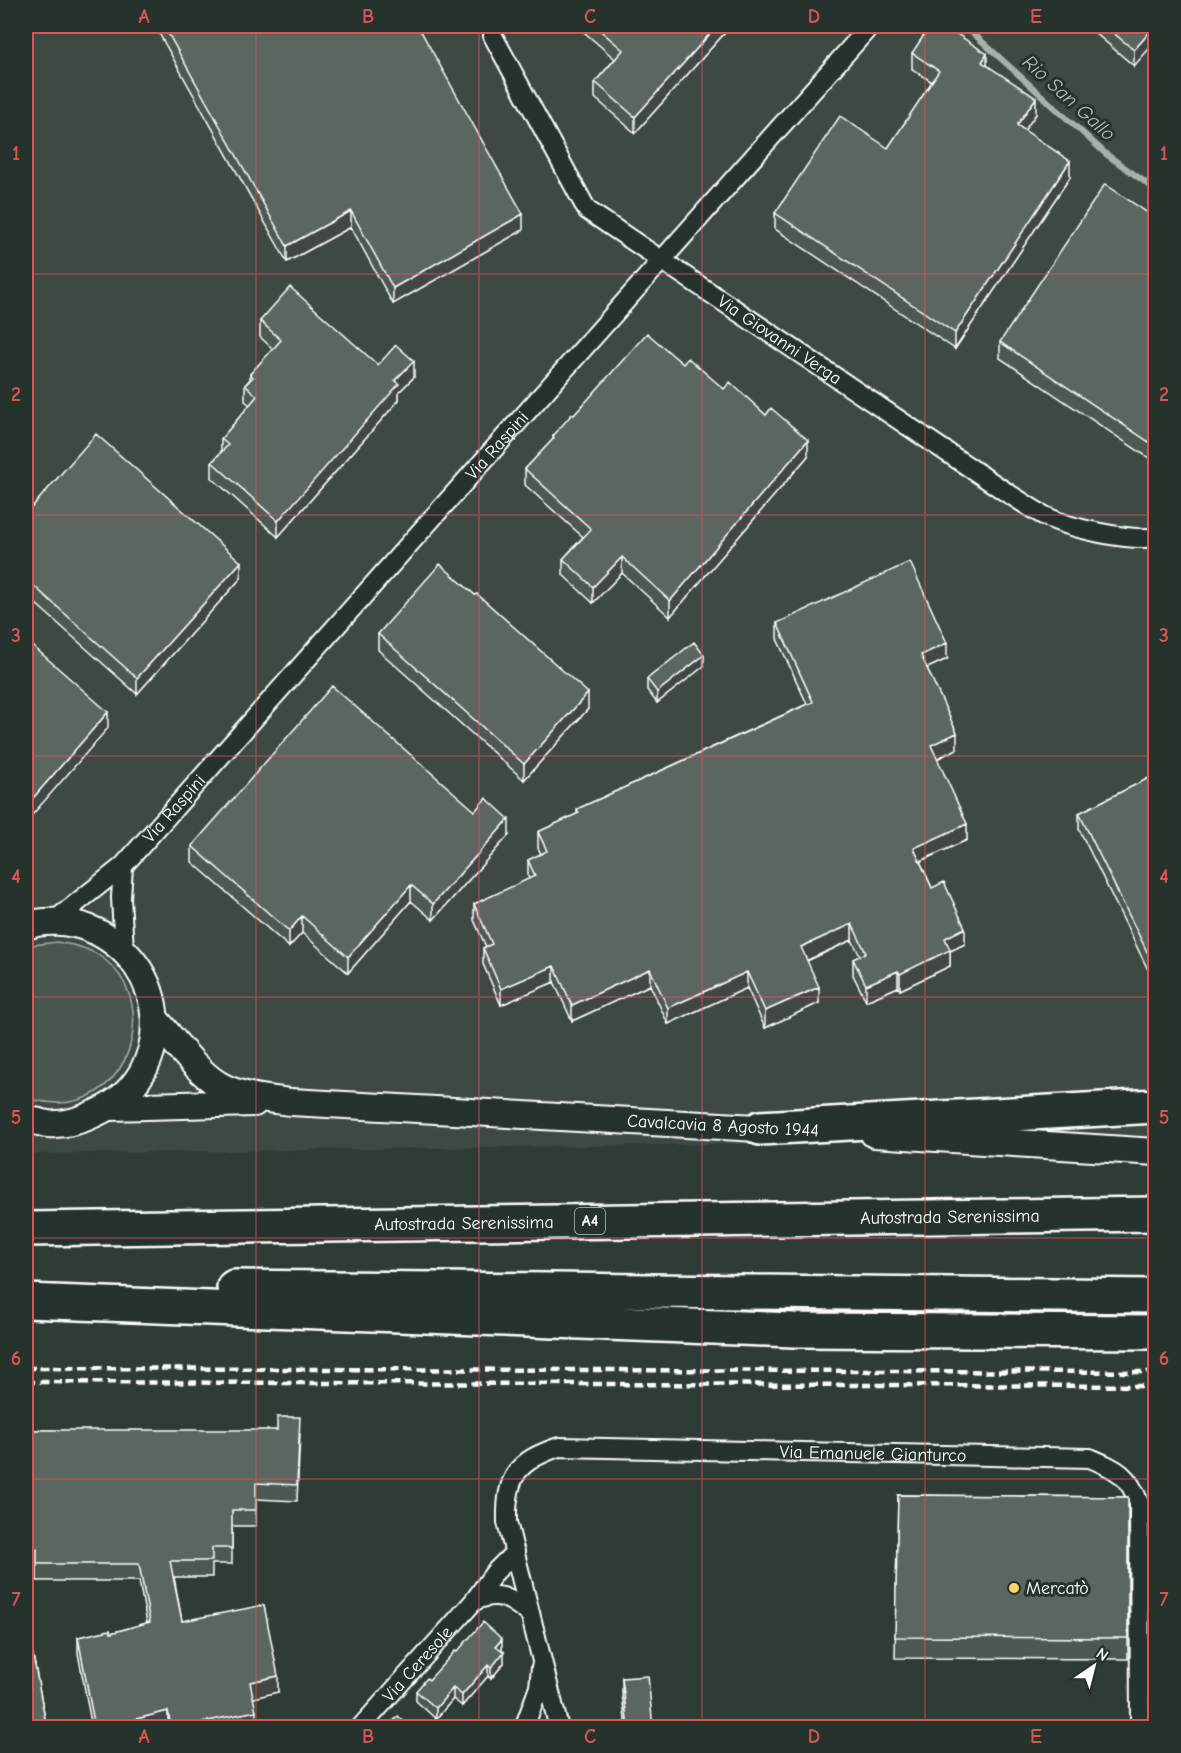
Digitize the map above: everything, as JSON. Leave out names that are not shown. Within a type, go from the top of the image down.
[{"type":"highway","points":[[760,1128],[1155,1106]]},
{"type":"highway","name":"Autostrada Serenissima","points":[[26,1229],[1155,1214]]},
{"type":"highway","points":[[26,1286],[1155,1296]]},
{"type":"highway","points":[[26,1301],[794,1330],[1155,1332]]},
{"type":"main road","points":[[26,1119],[50,1124],[81,1120],[110,1107],[135,1083],[151,1053],[155,1019],[151,993],[140,970],[124,950],[104,934],[80,925],[34,922]]},
{"type":"main road","name":"Cavalcavia 8 Agosto 1944","points":[[155,1019],[182,1050],[219,1085],[253,1097],[291,1102],[1155,1152]]},
{"type":"main road","name":"Cavalcavia 8 Agosto 1944","points":[[110,1107],[291,1102]]},
{"type":"street","name":"Via Raspini","points":[[34,922],[123,866],[870,26]]},
{"type":"street","name":"Via Giovanni Verga","points":[[493,36],[587,210],[1046,517],[1086,530],[1120,536],[1155,537]]},
{"type":"street","points":[[123,866],[121,898],[124,950]]},
{"type":"street","name":"Via Emanuele Gianturco","points":[[530,1614],[507,1522],[507,1499],[511,1483],[521,1466],[538,1454],[559,1447],[1090,1458],[1116,1469],[1132,1485],[1139,1503],[1140,1728]]},
{"type":"street","name":"Via Ceresole","points":[[360,1728],[515,1552]]},
{"type":"street","points":[[474,1601],[497,1594],[530,1614],[560,1728]]},
{"type":"street","points":[[524,1728],[539,1687],[541,1662]]},
{"type":"shaded area","points":[[26,26],[1155,26],[1155,1138],[26,1154]]},
{"type":"shaded area","points":[[57,942],[76,946],[104,959],[120,975],[129,995],[133,1016],[132,1038],[125,1059],[113,1077],[96,1092],[75,1101],[62,1103],[26,1098],[26,948],[32,945]]},
{"type":"building","points":[[164,26],[418,26],[523,214],[393,288],[351,211],[287,246]]},
{"type":"building","points":[[595,26],[717,26],[635,117],[595,82],[623,50]]},
{"type":"building","points":[[930,26],[945,26],[987,54],[982,62],[1036,98],[1017,125],[1070,161],[955,333],[775,213],[840,116],[888,148],[939,71],[912,53]]},
{"type":"building","points":[[1105,26],[1155,26],[1134,50]]},
{"type":"building","points":[[1105,184],[1155,218],[1155,446],[1000,342]]},
{"type":"building","points":[[290,287],[378,365],[396,345],[414,361],[395,380],[399,384],[278,521],[212,462],[228,445],[221,439],[257,396],[245,385],[253,377],[250,374],[281,340],[260,321]]},
{"type":"building","points":[[647,333],[683,364],[688,358],[724,389],[730,382],[766,415],[771,408],[808,440],[670,601],[622,557],[593,587],[563,559],[591,529],[525,469]]},
{"type":"building","points":[[96,434],[241,562],[137,678],[26,579],[26,500],[32,507]]},
{"type":"building","points":[[910,562],[947,643],[921,655],[957,733],[931,745],[967,824],[914,848],[932,888],[944,882],[965,928],[945,938],[950,950],[900,974],[898,971],[866,985],[853,959],[866,953],[852,924],[801,947],[819,987],[765,1011],[747,972],[668,1008],[650,969],[572,1005],[554,966],[501,989],[483,948],[492,944],[474,904],[535,876],[528,860],[547,851],[538,832],[579,813],[577,809],[813,702],[777,623]]},
{"type":"building","points":[[440,564],[588,693],[524,764],[378,634]]},
{"type":"building","points":[[26,640],[108,712],[26,806]]},
{"type":"building","points":[[694,642],[704,655],[657,692],[647,679]]},
{"type":"building","points":[[332,686],[475,811],[486,798],[509,819],[433,904],[411,885],[348,957],[302,916],[289,931],[192,846]]},
{"type":"building","points":[[1155,775],[1155,968],[1079,813]]},
{"type":"building","points":[[277,1417],[300,1417],[297,1485],[256,1483],[256,1510],[232,1510],[232,1548],[212,1548],[212,1561],[170,1561],[182,1621],[264,1605],[278,1676],[250,1682],[256,1711],[203,1722],[204,1727],[171,1728],[168,1711],[128,1721],[129,1728],[95,1728],[78,1637],[110,1630],[111,1633],[150,1622],[139,1564],[37,1564],[37,1549],[26,1549],[26,1430],[277,1430]]},
{"type":"building","name":"Mercatò","points":[[898,1495],[1128,1497],[1128,1638],[895,1637]]},
{"type":"building","points":[[26,1618],[46,1724],[30,1728],[26,1725]]},
{"type":"building","points":[[483,1622],[502,1639],[496,1646],[504,1652],[491,1668],[488,1665],[462,1695],[453,1688],[436,1708],[416,1691],[455,1651],[457,1652]]},
{"type":"building","points":[[648,1676],[653,1728],[628,1728],[622,1678]]},
{"type":"building","points":[[398,1716],[411,1728],[387,1728]]},
{"type":"building","points":[[444,1723],[450,1728],[440,1728]]},
{"type":"waterway","name":"Rio San Gallo","points":[[965,26],[1106,154],[1156,190]]},
{"type":"railway","points":[[26,1368],[1156,1372]]},
{"type":"railway","points":[[26,1382],[1156,1386]]},
{"type":"place","name":"Mercatò","points":[[1014,1588]]}]
